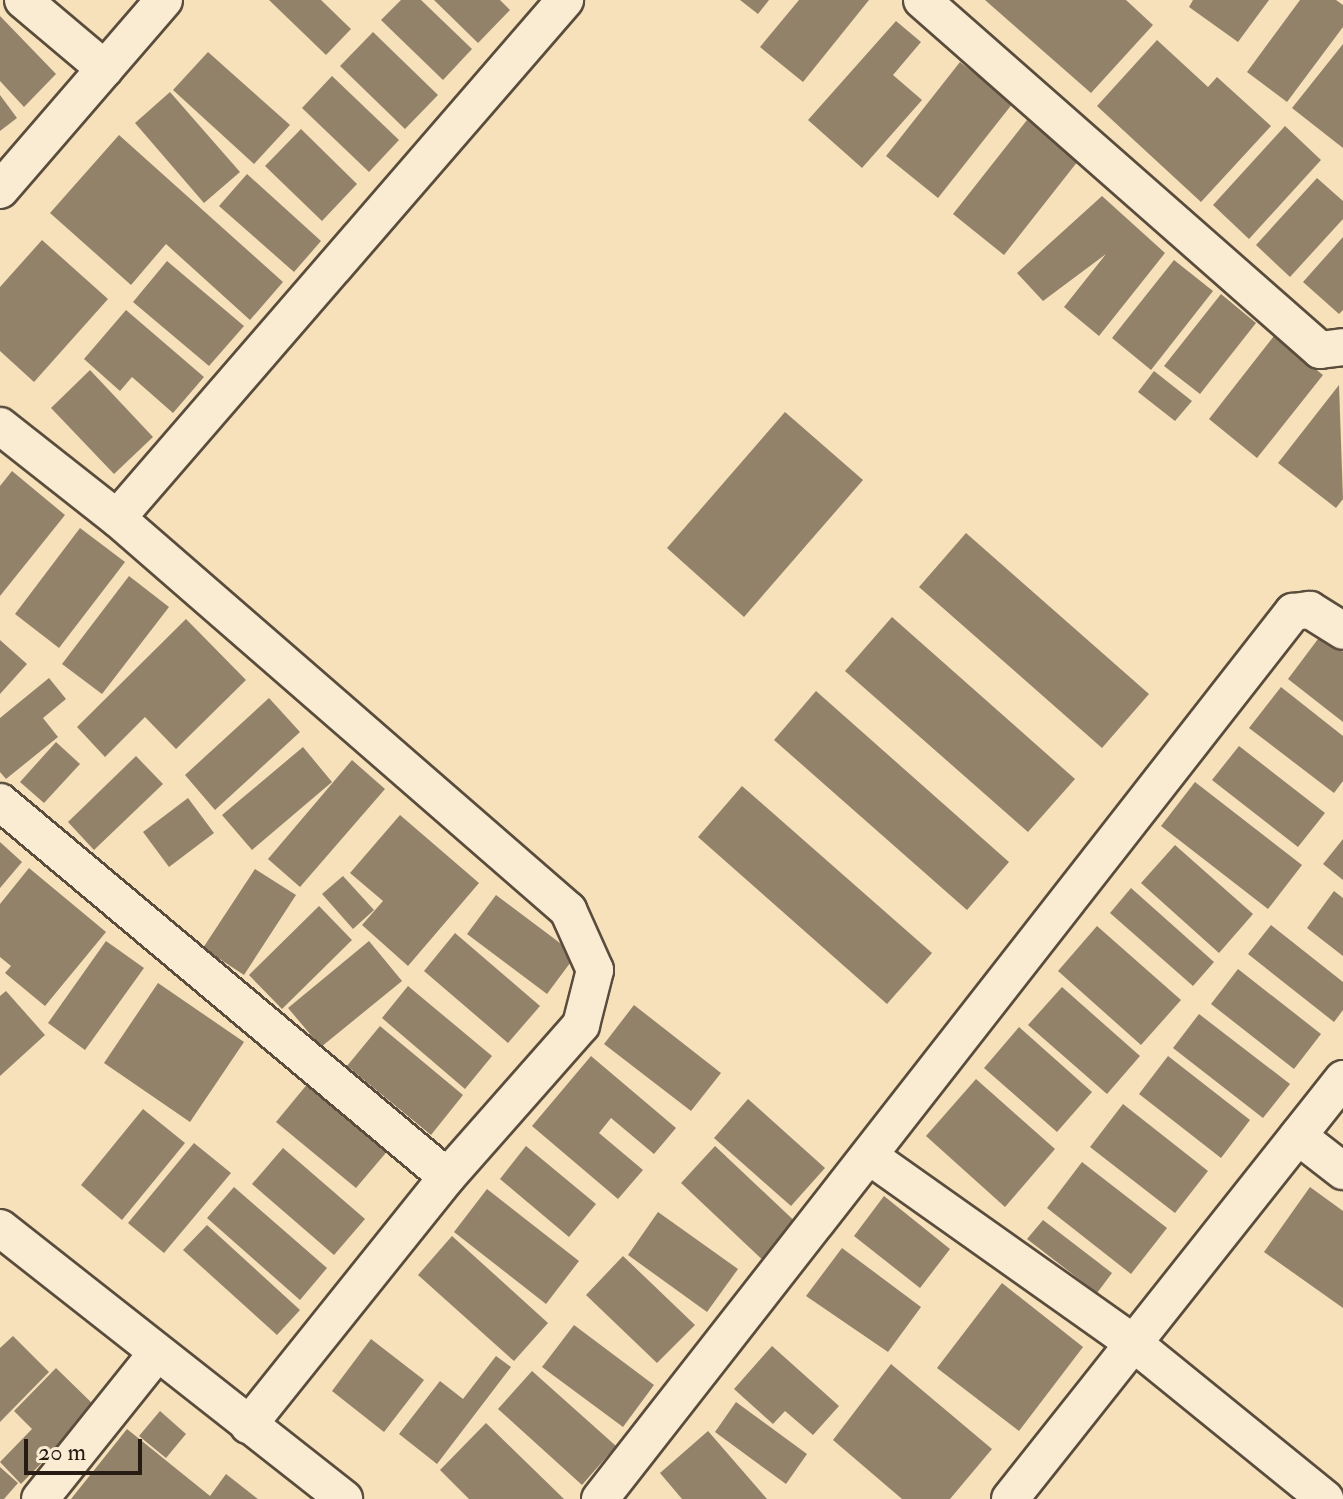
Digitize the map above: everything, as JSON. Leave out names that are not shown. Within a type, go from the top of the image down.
[{"type":"street","points":[[23,0],[105,69]]},
{"type":"street","points":[[0,190],[164,0]]},
{"type":"street","points":[[117,518],[565,0]]},
{"type":"street","points":[[922,0],[1320,350],[1343,347]]},
{"type":"street","points":[[0,426],[117,518],[568,910],[595,970],[581,1025],[447,1177],[248,1425]]},
{"type":"street","points":[[600,1499],[872,1158],[1293,612],[1310,610],[1343,631]]},
{"type":"street","points":[[0,802],[447,1177]]},
{"type":"street","points":[[1010,1499],[1343,1079]]},
{"type":"street","points":[[1298,1136],[1343,1171]]},
{"type":"street","points":[[872,1158],[1132,1342],[1325,1499]]},
{"type":"street","points":[[0,1228],[344,1499]]},
{"type":"street","points":[[40,1499],[157,1353]]},
{"type":"building","points":[[269,0],[321,0],[351,29],[326,55]]},
{"type":"building","points":[[401,0],[421,0],[472,49],[443,80],[381,20]]},
{"type":"building","points":[[434,0],[500,0],[510,10],[478,43]]},
{"type":"building","points":[[740,0],[769,0],[758,14]]},
{"type":"building","points":[[799,0],[869,0],[803,82],[760,47]]},
{"type":"building","points":[[985,0],[1126,0],[1153,25],[1091,93]]},
{"type":"building","points":[[1193,0],[1269,0],[1238,42],[1189,7]]},
{"type":"building","points":[[1300,0],[1336,0],[1343,5],[1343,27],[1287,102],[1247,72]]},
{"type":"building","points":[[0,16],[56,74],[24,107],[0,81]]},
{"type":"building","points":[[896,21],[921,42],[893,75],[922,100],[862,168],[808,120]]},
{"type":"building","points":[[373,32],[438,95],[405,129],[340,66]]},
{"type":"building","points":[[1157,40],[1208,87],[1217,77],[1271,126],[1201,202],[1097,106]]},
{"type":"building","points":[[1343,44],[1343,148],[1292,108]]},
{"type":"building","points":[[208,52],[290,125],[254,164],[173,90]]},
{"type":"building","points":[[960,62],[1013,103],[938,198],[886,156]]},
{"type":"building","points":[[332,76],[399,140],[369,172],[302,108]]},
{"type":"building","points":[[170,92],[240,172],[204,203],[135,123]]},
{"type":"building","points":[[0,95],[17,118],[0,131]]},
{"type":"building","points":[[1027,120],[1078,161],[1004,255],[953,214]]},
{"type":"building","points":[[1285,126],[1321,160],[1249,239],[1213,205]]},
{"type":"building","points":[[301,129],[357,184],[322,221],[265,166]]},
{"type":"building","points":[[119,135],[283,282],[250,320],[166,244],[131,285],[50,213]]},
{"type":"building","points":[[247,174],[321,241],[294,272],[219,206]]},
{"type":"building","points":[[1317,178],[1343,201],[1343,219],[1290,277],[1256,245]]},
{"type":"building","points":[[1102,196],[1165,253],[1099,336],[1064,307],[1106,254],[1043,301],[1017,273]]},
{"type":"building","points":[[1343,237],[1343,310],[1339,314],[1303,282]]},
{"type":"building","points":[[42,240],[108,299],[34,382],[0,351],[0,287]]},
{"type":"building","points":[[1174,260],[1213,291],[1151,370],[1112,338]]},
{"type":"building","points":[[167,261],[244,326],[209,366],[133,302]]},
{"type":"building","points":[[1221,294],[1256,323],[1200,394],[1164,366]]},
{"type":"building","points":[[126,310],[204,377],[173,413],[132,377],[120,391],[84,359]]},
{"type":"building","points":[[1274,336],[1323,375],[1257,458],[1209,419]]},
{"type":"building","points":[[90,370],[153,437],[114,474],[51,408]]},
{"type":"building","points":[[1154,371],[1192,401],[1175,421],[1138,392]]},
{"type":"building","points":[[1339,385],[1343,499],[1336,508],[1278,463]]},
{"type":"building","points":[[785,412],[863,480],[744,617],[667,548]]},
{"type":"building","points":[[12,471],[65,515],[0,596],[0,486]]},
{"type":"building","points":[[80,528],[125,562],[59,648],[15,614]]},
{"type":"building","points":[[966,533],[1149,694],[1102,748],[919,587]]},
{"type":"building","points":[[129,576],[169,607],[102,694],[62,664]]},
{"type":"building","points":[[892,617],[1075,779],[1028,832],[845,671]]},
{"type":"building","points":[[186,619],[246,680],[176,749],[145,717],[105,757],[77,727]]},
{"type":"building","points":[[1321,635],[1343,652],[1343,722],[1288,679]]},
{"type":"building","points":[[0,640],[27,664],[0,694]]},
{"type":"building","points":[[49,678],[66,699],[43,718],[58,737],[6,779],[0,772],[0,718]]},
{"type":"building","points":[[1281,687],[1343,736],[1343,781],[1334,793],[1249,728]]},
{"type":"building","points":[[816,691],[1009,862],[967,910],[774,740]]},
{"type":"building","points":[[269,698],[300,732],[215,810],[185,775]]},
{"type":"building","points":[[56,742],[80,764],[44,803],[20,782]]},
{"type":"building","points":[[1239,746],[1325,813],[1298,847],[1212,780]]},
{"type":"building","points":[[303,747],[332,782],[252,850],[222,815]]},
{"type":"building","points":[[136,756],[163,784],[94,850],[68,822]]},
{"type":"building","points":[[352,760],[385,789],[300,887],[268,859]]},
{"type":"building","points":[[1195,782],[1302,865],[1268,909],[1161,826]]},
{"type":"building","points":[[742,786],[932,953],[887,1004],[698,837]]},
{"type":"building","points":[[188,798],[214,833],[169,867],[143,832]]},
{"type":"building","points":[[400,815],[479,883],[408,966],[362,925],[383,901],[350,873]]},
{"type":"building","points":[[1343,839],[1343,880],[1323,864]]},
{"type":"building","points":[[0,842],[22,862],[0,888]]},
{"type":"building","points":[[1175,845],[1253,914],[1219,953],[1141,883]]},
{"type":"building","points":[[29,868],[106,932],[45,1006],[5,973],[11,966],[0,957],[0,904]]},
{"type":"building","points":[[255,869],[296,895],[244,975],[203,948]]},
{"type":"building","points":[[343,876],[374,910],[353,929],[322,894]]},
{"type":"building","points":[[1131,888],[1214,962],[1193,986],[1110,913]]},
{"type":"building","points":[[1334,891],[1343,898],[1343,956],[1307,928]]},
{"type":"building","points":[[496,895],[576,955],[547,994],[467,934]]},
{"type":"building","points":[[319,906],[352,940],[282,1009],[249,975]]},
{"type":"building","points":[[1271,925],[1343,982],[1343,1010],[1334,1022],[1248,954]]},
{"type":"building","points":[[1097,926],[1181,1000],[1141,1045],[1058,971]]},
{"type":"building","points":[[455,933],[540,1006],[508,1043],[424,971]]},
{"type":"building","points":[[106,941],[144,968],[85,1050],[48,1023]]},
{"type":"building","points":[[369,941],[402,981],[321,1047],[288,1008]]},
{"type":"building","points":[[1238,969],[1321,1034],[1294,1069],[1211,1004]]},
{"type":"building","points":[[158,983],[244,1042],[190,1122],[104,1063]]},
{"type":"building","points":[[408,986],[492,1056],[465,1089],[382,1018]]},
{"type":"building","points":[[1062,987],[1140,1056],[1107,1094],[1028,1025]]},
{"type":"building","points":[[6,991],[45,1035],[0,1076],[0,996]]},
{"type":"building","points":[[634,1005],[721,1073],[691,1111],[604,1044]]},
{"type":"building","points":[[1199,1014],[1290,1084],[1263,1118],[1173,1048]]},
{"type":"building","points":[[380,1026],[463,1095],[431,1135],[347,1066]]},
{"type":"building","points":[[1019,1027],[1092,1092],[1057,1132],[984,1068]]},
{"type":"building","points":[[591,1056],[676,1128],[654,1154],[611,1118],[599,1133],[643,1170],[618,1199],[532,1126]]},
{"type":"building","points":[[1168,1056],[1250,1120],[1221,1158],[1139,1094]]},
{"type":"building","points":[[976,1079],[1055,1149],[1005,1207],[926,1136]]},
{"type":"building","points":[[309,1082],[390,1148],[356,1188],[276,1122]]},
{"type":"building","points":[[748,1099],[825,1168],[791,1206],[714,1138]]},
{"type":"building","points":[[1123,1104],[1208,1171],[1175,1213],[1090,1147]]},
{"type":"building","points":[[143,1109],[185,1143],[122,1220],[81,1185]]},
{"type":"building","points":[[194,1143],[231,1173],[164,1253],[128,1223]]},
{"type":"building","points":[[526,1146],[596,1204],[569,1237],[500,1179]]},
{"type":"building","points":[[715,1146],[803,1229],[768,1265],[681,1183]]},
{"type":"building","points":[[283,1148],[365,1219],[334,1255],[252,1184]]},
{"type":"building","points":[[1082,1162],[1167,1228],[1131,1274],[1047,1208]]},
{"type":"building","points":[[234,1187],[327,1268],[300,1300],[207,1218]]},
{"type":"building","points":[[1310,1187],[1343,1211],[1343,1308],[1264,1252]]},
{"type":"building","points":[[487,1189],[579,1261],[546,1304],[454,1232]]},
{"type":"building","points":[[884,1196],[950,1249],[920,1288],[854,1236]]},
{"type":"building","points":[[658,1212],[738,1269],[707,1312],[628,1255]]},
{"type":"building","points":[[1043,1220],[1112,1273],[1097,1293],[1027,1239]]},
{"type":"building","points":[[207,1225],[300,1310],[277,1335],[183,1250]]},
{"type":"building","points":[[452,1236],[548,1323],[514,1361],[418,1275]]},
{"type":"building","points":[[842,1248],[921,1307],[888,1352],[806,1296]]},
{"type":"building","points":[[623,1256],[695,1325],[657,1363],[586,1295]]},
{"type":"building","points":[[1002,1283],[1083,1347],[1019,1431],[937,1368]]},
{"type":"building","points":[[574,1325],[654,1385],[623,1427],[542,1367]]},
{"type":"building","points":[[13,1336],[49,1372],[0,1422],[0,1348]]},
{"type":"building","points":[[371,1339],[424,1380],[384,1432],[332,1391]]},
{"type":"building","points":[[772,1346],[839,1406],[813,1435],[785,1411],[773,1424],[734,1389]]},
{"type":"building","points":[[496,1356],[511,1367],[437,1464],[399,1434],[440,1381],[463,1399]]},
{"type":"building","points":[[891,1364],[992,1449],[950,1499],[902,1499],[833,1440]]},
{"type":"building","points":[[56,1368],[96,1407],[21,1484],[0,1462],[32,1429],[14,1411]]},
{"type":"building","points":[[532,1371],[616,1446],[582,1485],[498,1409]]},
{"type":"building","points":[[736,1402],[807,1454],[786,1484],[715,1432]]},
{"type":"building","points":[[160,1411],[186,1434],[166,1458],[139,1436]]},
{"type":"building","points":[[486,1423],[564,1499],[469,1499],[440,1470]]},
{"type":"building","points":[[127,1429],[210,1496],[226,1474],[258,1499],[71,1499]]},
{"type":"building","points":[[708,1431],[767,1499],[682,1499],[660,1473]]},
{"type":"building","points":[[0,1467],[18,1483],[4,1499],[0,1499]]}]
